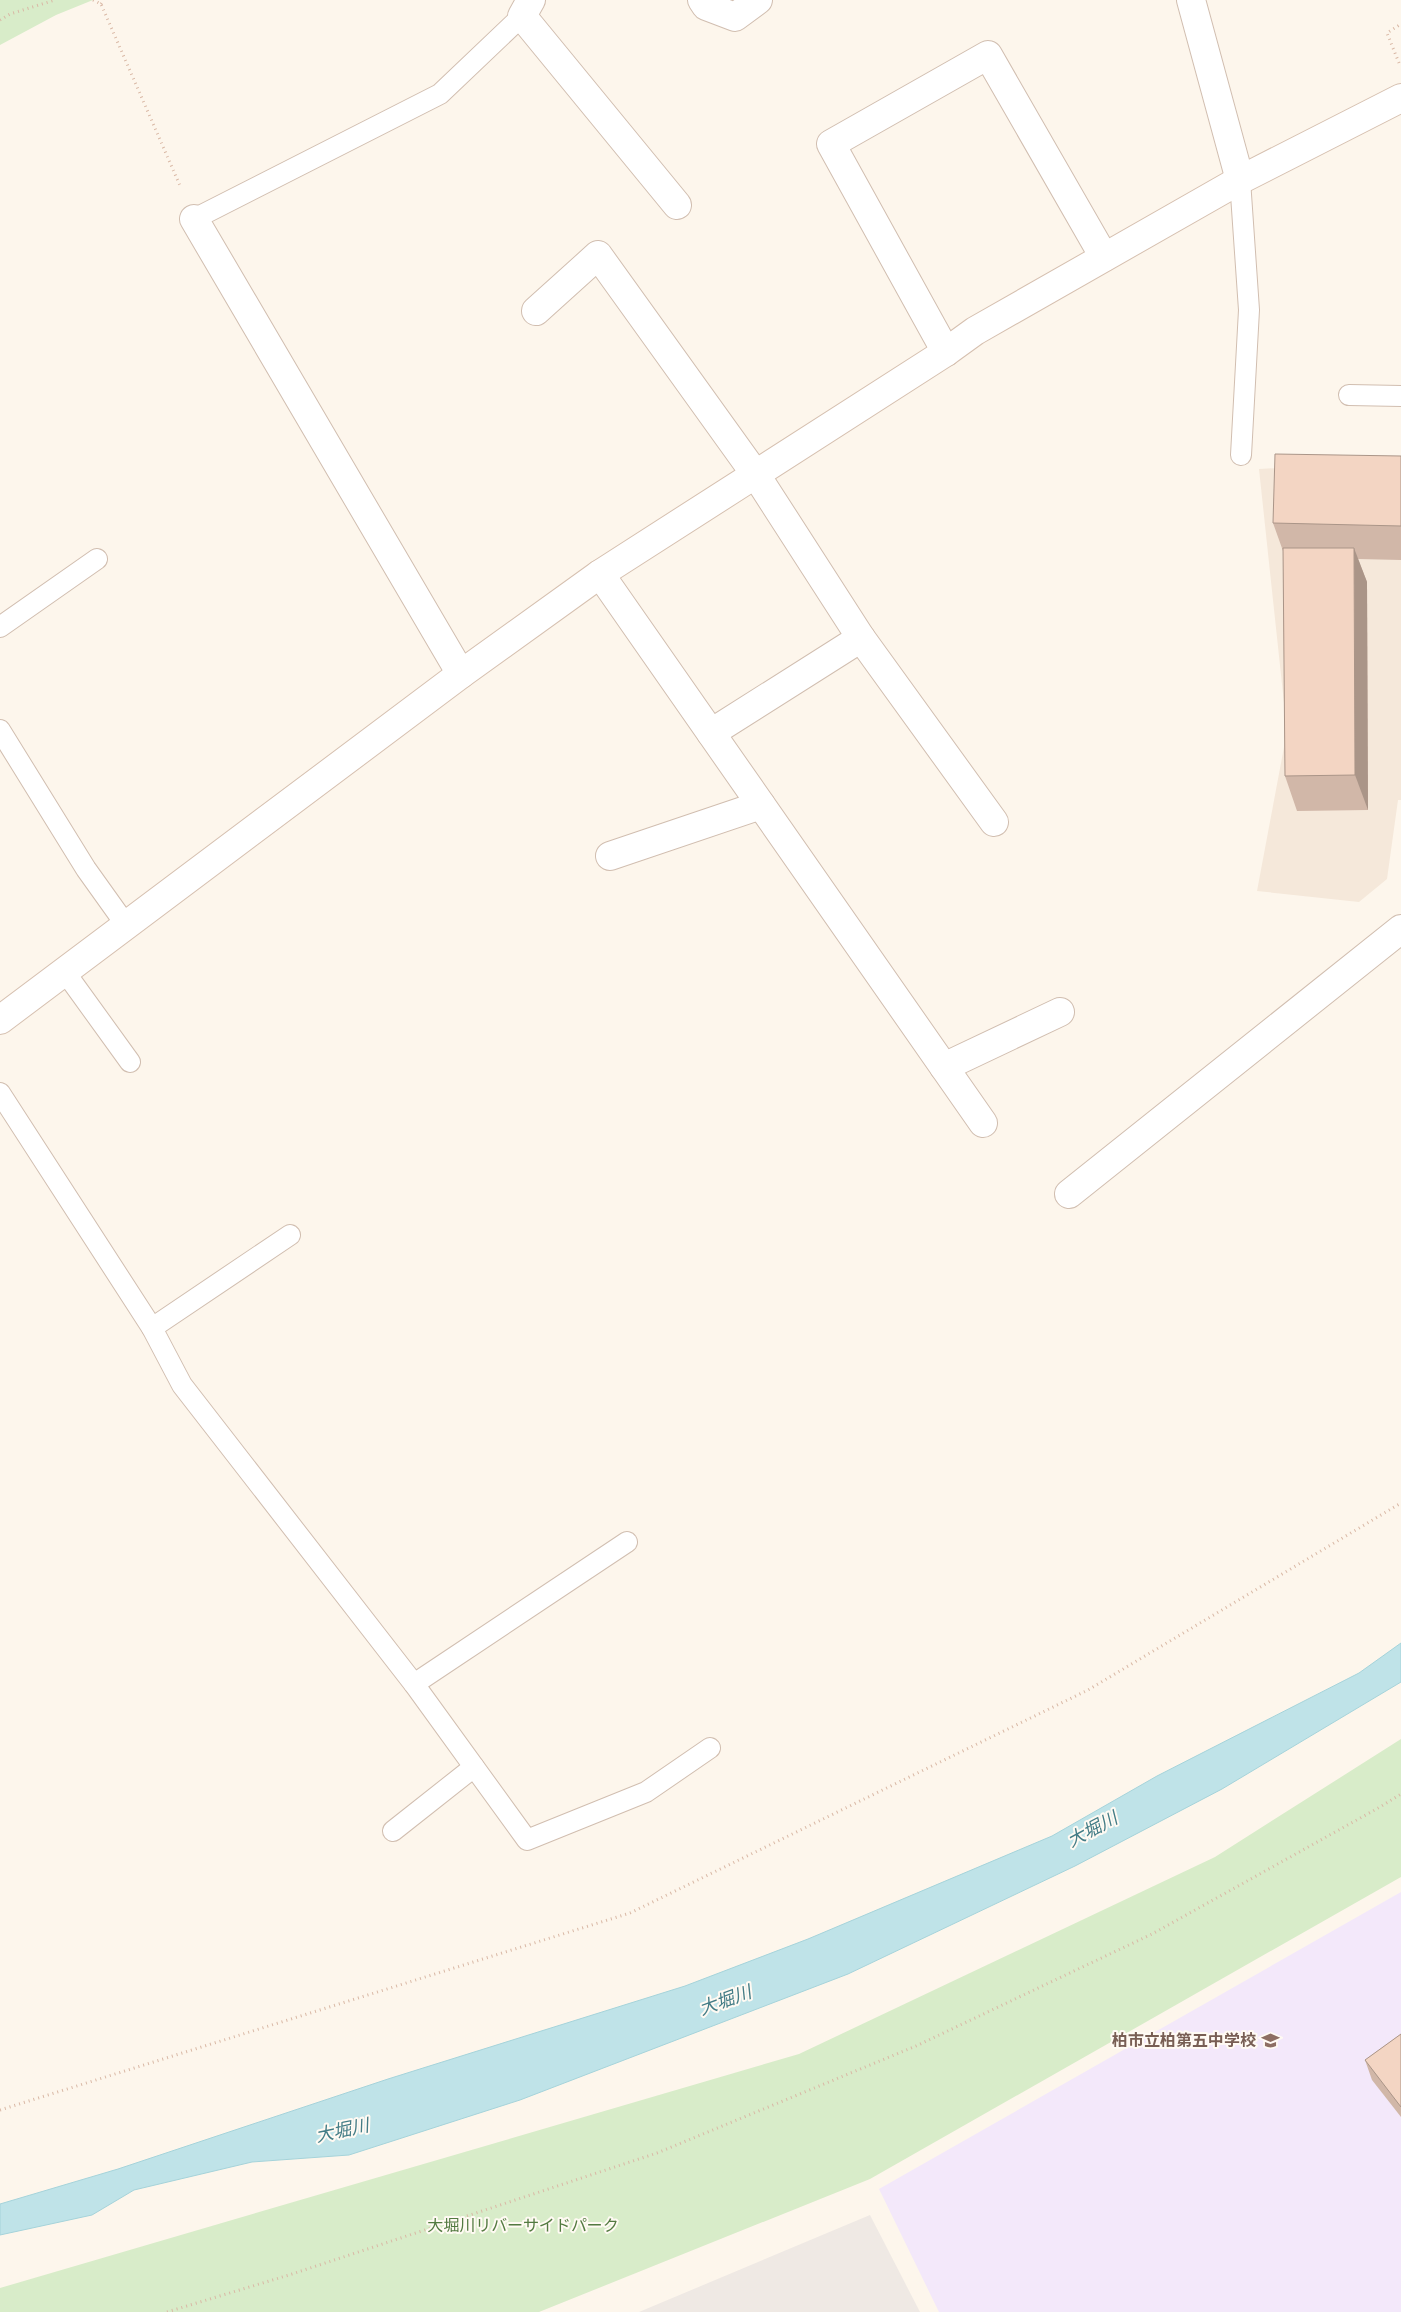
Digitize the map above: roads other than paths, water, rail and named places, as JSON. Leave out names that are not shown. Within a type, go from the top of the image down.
[{"type":"street","points":[[702,0],[706,6],[735,17],[758,0]]},
{"type":"street","points":[[1192,0],[1240,180]]},
{"type":"street","points":[[527,8],[678,205]]},
{"type":"street","points":[[946,352],[831,144],[988,55],[1104,257]]},
{"type":"street","points":[[0,1020],[461,674],[600,574],[756,475],[976,331],[1240,180],[1401,98]]},
{"type":"street","points":[[194,219],[461,674]]},
{"type":"street","points":[[536,311],[598,255],[756,475],[861,638],[994,822]]},
{"type":"street","points":[[600,574],[983,1123]]},
{"type":"street","points":[[711,733],[861,638]]},
{"type":"street","points":[[610,856],[761,805]]},
{"type":"street","points":[[1069,1194],[1401,929]]},
{"type":"street","points":[[944,1067],[1060,1012]]},
{"type":"lane","points":[[194,219],[440,94],[527,8]]},
{"type":"lane","points":[[1240,180],[1249,310],[1241,455]]},
{"type":"lane","points":[[1349,395],[1401,396]]},
{"type":"lane","points":[[0,627],[98,559]]},
{"type":"lane","points":[[0,730],[86,869],[126,925]]},
{"type":"lane","points":[[65,972],[130,1062]]},
{"type":"lane","points":[[0,1093],[152,1328],[182,1385],[414,1684],[527,1840],[646,1792],[710,1748]]},
{"type":"lane","points":[[152,1328],[290,1235]]},
{"type":"lane","points":[[414,1684],[627,1542]]},
{"type":"lane","points":[[393,1831],[474,1766]]},
{"type":"water","name":"大堀川","points":[[1401,1643],[1401,1682],[1222,1789],[1075,1866],[848,1974],[520,2100],[349,2155],[252,2162],[134,2190],[92,2215],[0,2235],[0,2204],[118,2169],[388,2079],[685,1986],[808,1939],[1052,1836],[1157,1776],[1359,1673]]},
{"type":"place","name":"柏市立柏第五中学校","points":[[1270,2040]]},
{"type":"park label","name":"大堀川リバーサイドパーク","points":[[523,2225]]}]
